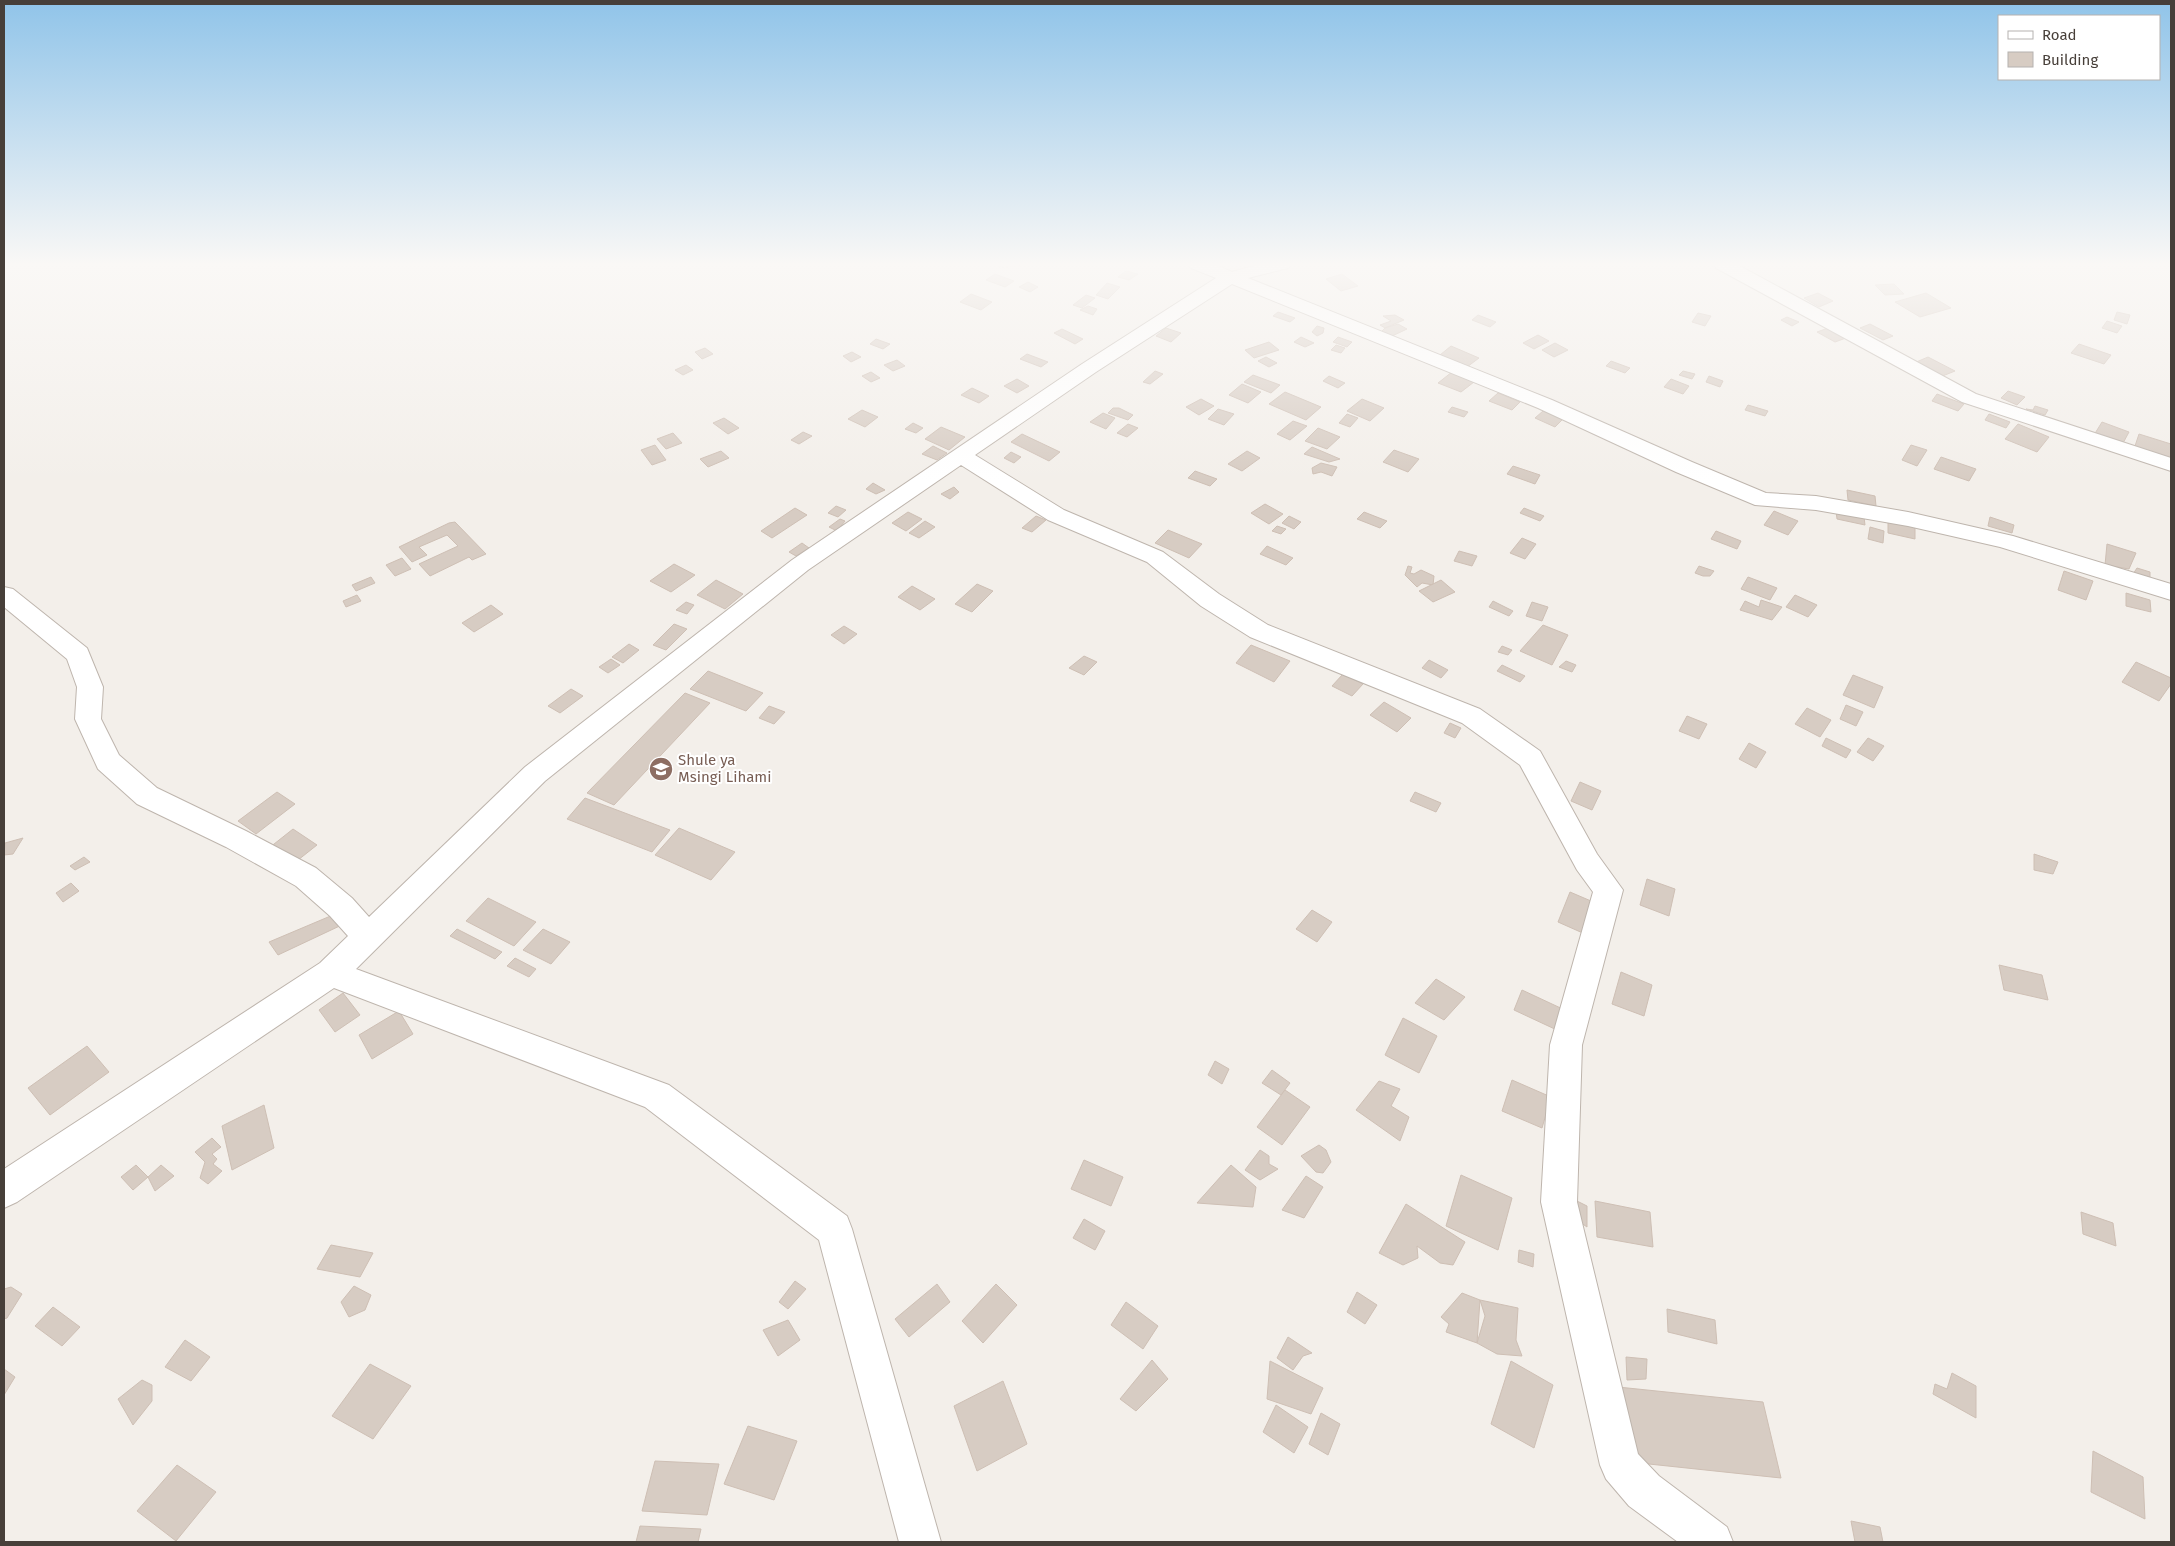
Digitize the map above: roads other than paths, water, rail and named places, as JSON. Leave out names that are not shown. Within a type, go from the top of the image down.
[{"type":"street","points":[[4,1190],[331,973],[535,774],[800,565],[1139,336]]},
{"type":"street","points":[[1375,336],[1545,404],[1684,468],[1763,500],[1816,504],[1908,518],[2005,541],[2171,592]]},
{"type":"street","points":[[1855,336],[1969,398],[2171,465]]},
{"type":"street","points":[[961,456],[1056,515],[1155,557],[1210,600],[1259,631],[1471,716],[1530,758],[1587,862],[1608,890],[1566,1045],[1559,1202],[1598,1371],[1620,1465],[1644,1491],[1712,1542]]},
{"type":"street","points":[[4,595],[78,654],[90,687],[88,719],[108,762],[147,796],[236,838],[306,877],[340,907],[368,937]]},
{"type":"street","points":[[331,973],[657,1096],[834,1230],[920,1542]]},
{"type":"place","name":"Shule ya Msingi Lihami","points":[[661,769]]}]
